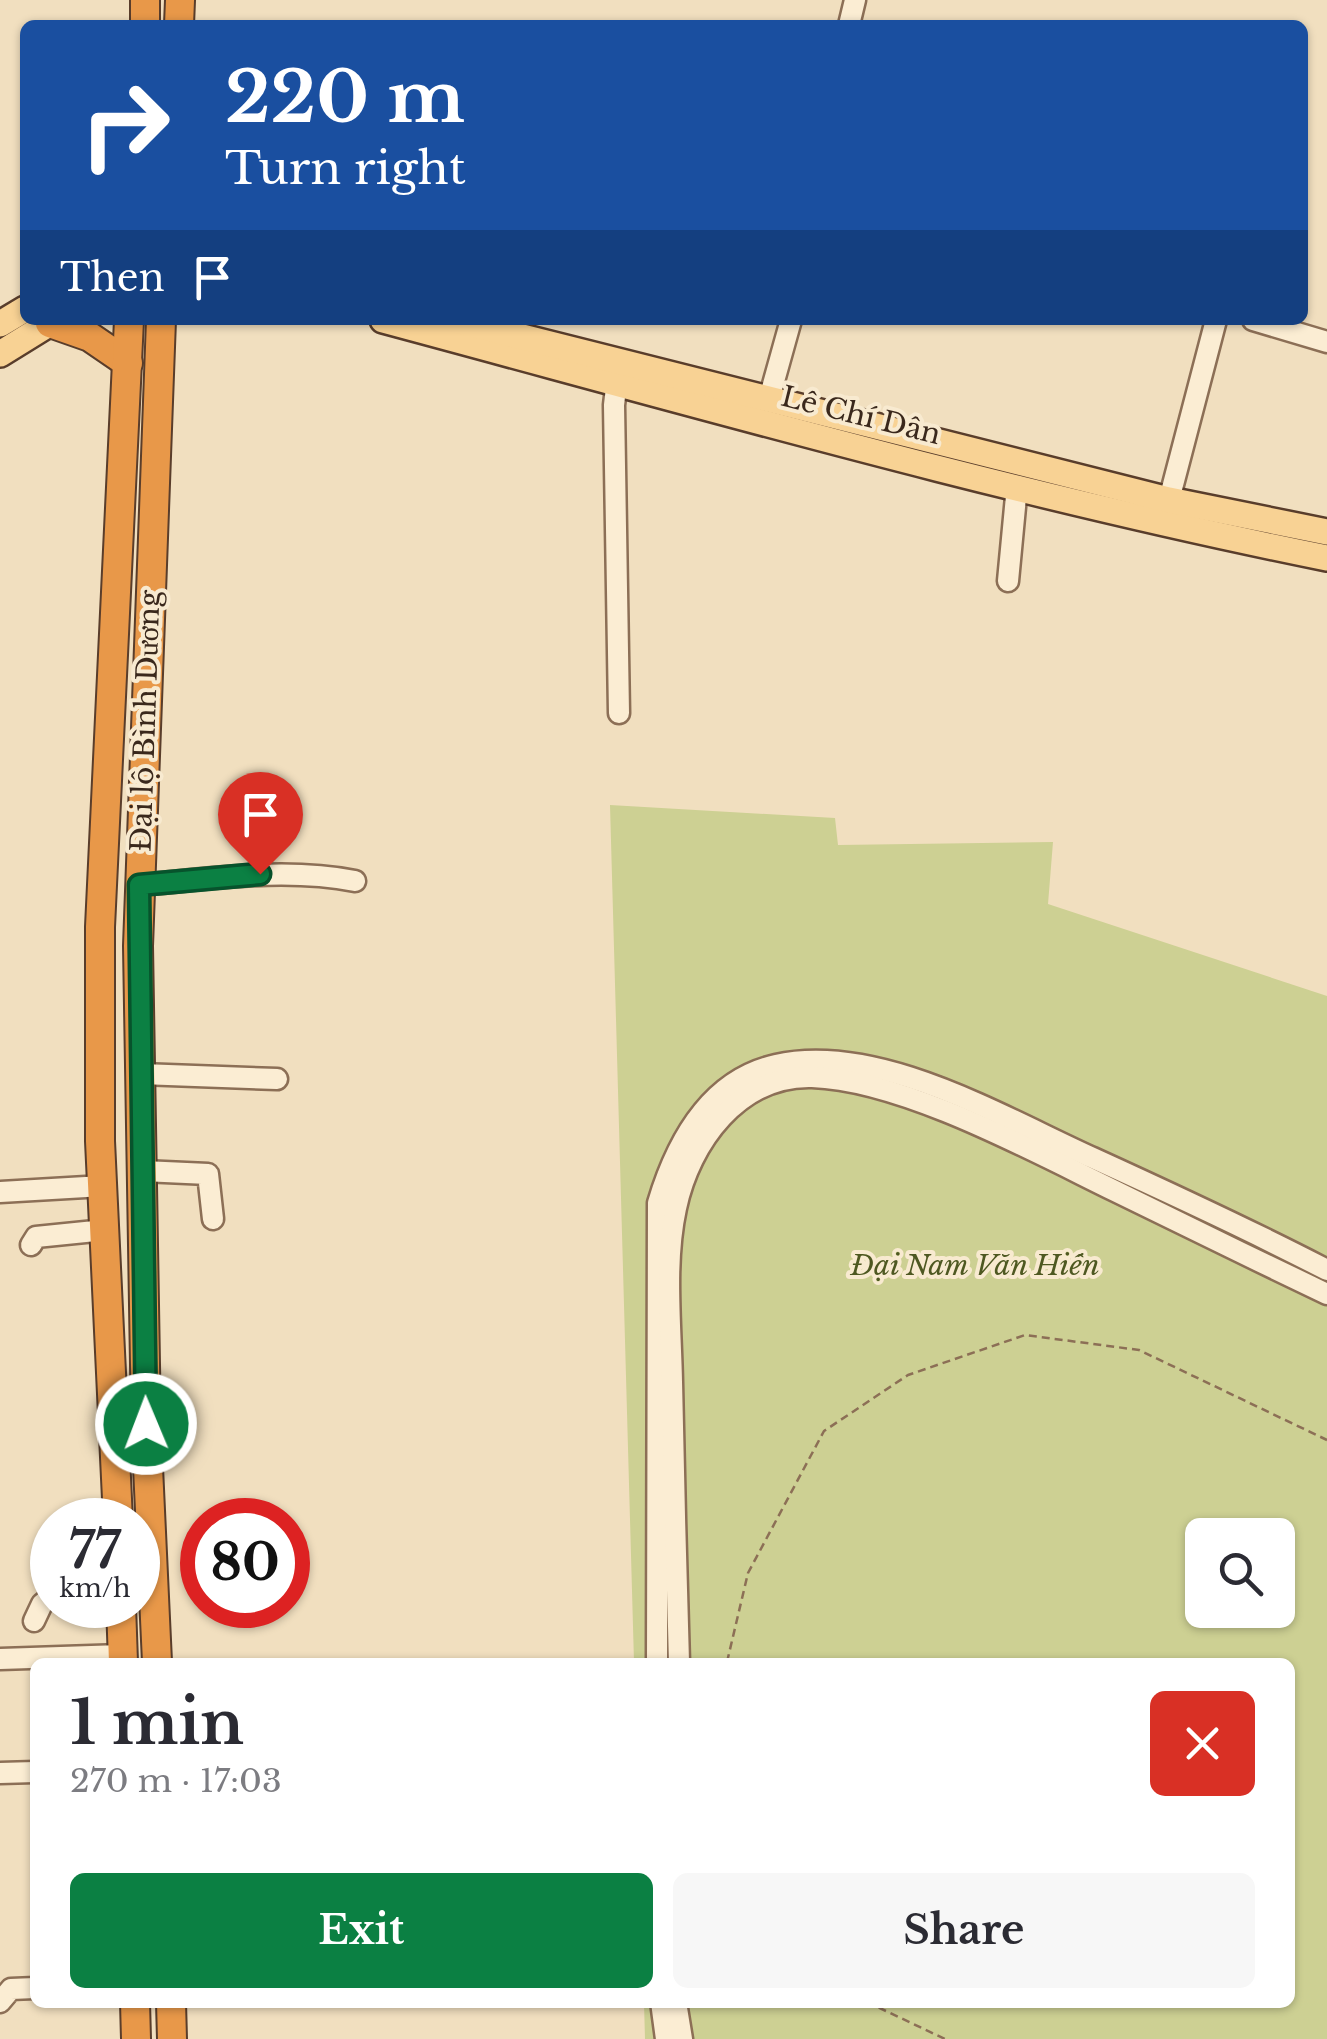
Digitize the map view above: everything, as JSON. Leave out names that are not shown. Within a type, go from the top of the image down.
[{"type":"highway","points":[[60,325],[90,336],[128,363]]},
{"type":"highway","name":"Đại lộ Bình Dương","points":[[117,1498],[103,1186],[100,927],[128,325]]},
{"type":"highway","name":"Đại lộ Bình Dương","points":[[158,1658],[146,1424],[139,885],[161,325]]},
{"type":"highway","points":[[106,802],[142,802]]},
{"type":"highway","points":[[121,1628],[123,1658]]},
{"type":"highway","points":[[135,2008],[136,2039]]},
{"type":"highway","points":[[171,2008],[172,2039]]},
{"type":"main road","points":[[0,354],[47,325]]},
{"type":"main road","name":"Lê Chí Dân","points":[[406,325],[770,399],[1169,500],[1327,532]]},
{"type":"main road","name":"Lê Chí Dân","points":[[471,325],[1017,486],[1212,535],[1327,558]]},
{"type":"street","points":[[782,345],[783,325]]},
{"type":"street","points":[[770,399],[789,325]]},
{"type":"street","points":[[1169,500],[1215,325]]},
{"type":"street","points":[[1270,325],[1327,342]]},
{"type":"street","points":[[618,371],[619,713]]},
{"type":"street","points":[[1008,581],[1017,486]]},
{"type":"street","points":[[139,885],[260,874],[322,874],[355,881]]},
{"type":"street","points":[[657,1658],[658,1203],[677,1150],[695,1119],[742,1077],[800,1061],[840,1063],[900,1075],[1220,1215],[1327,1270]]},
{"type":"street","points":[[141,1074],[277,1080]]},
{"type":"street","points":[[678,1658],[670,1289],[675,1210],[683,1183],[730,1103],[778,1082],[812,1078],[873,1089],[990,1129],[1327,1294]]},
{"type":"street","points":[[143,1171],[208,1174],[213,1220]]},
{"type":"street","points":[[0,1192],[103,1186]]},
{"type":"street","points":[[31,1245],[36,1237],[105,1230]]},
{"type":"street","points":[[0,1659],[30,1659]]},
{"type":"street","points":[[0,1773],[30,1772]]},
{"type":"street","points":[[0,2002],[11,1989],[30,1988]]},
{"type":"street","points":[[662,2008],[666,2039]]},
{"type":"street","points":[[677,2008],[682,2039]]},
{"type":"path","points":[[728,1658],[748,1573],[824,1431],[908,1374],[1025,1335],[1139,1350],[1327,1440]]},
{"type":"path","points":[[880,2008],[945,2039]]},
{"type":"green space","name":"Đại Nam Văn Hiến","points":[[610,805],[835,818],[838,845],[1053,842],[1048,904],[1327,996],[1327,2039],[645,2039],[644,2008],[1295,2008],[1295,1658],[634,1658]]},
{"type":"route","points":[[146,1424],[139,885],[260,874]]}]
